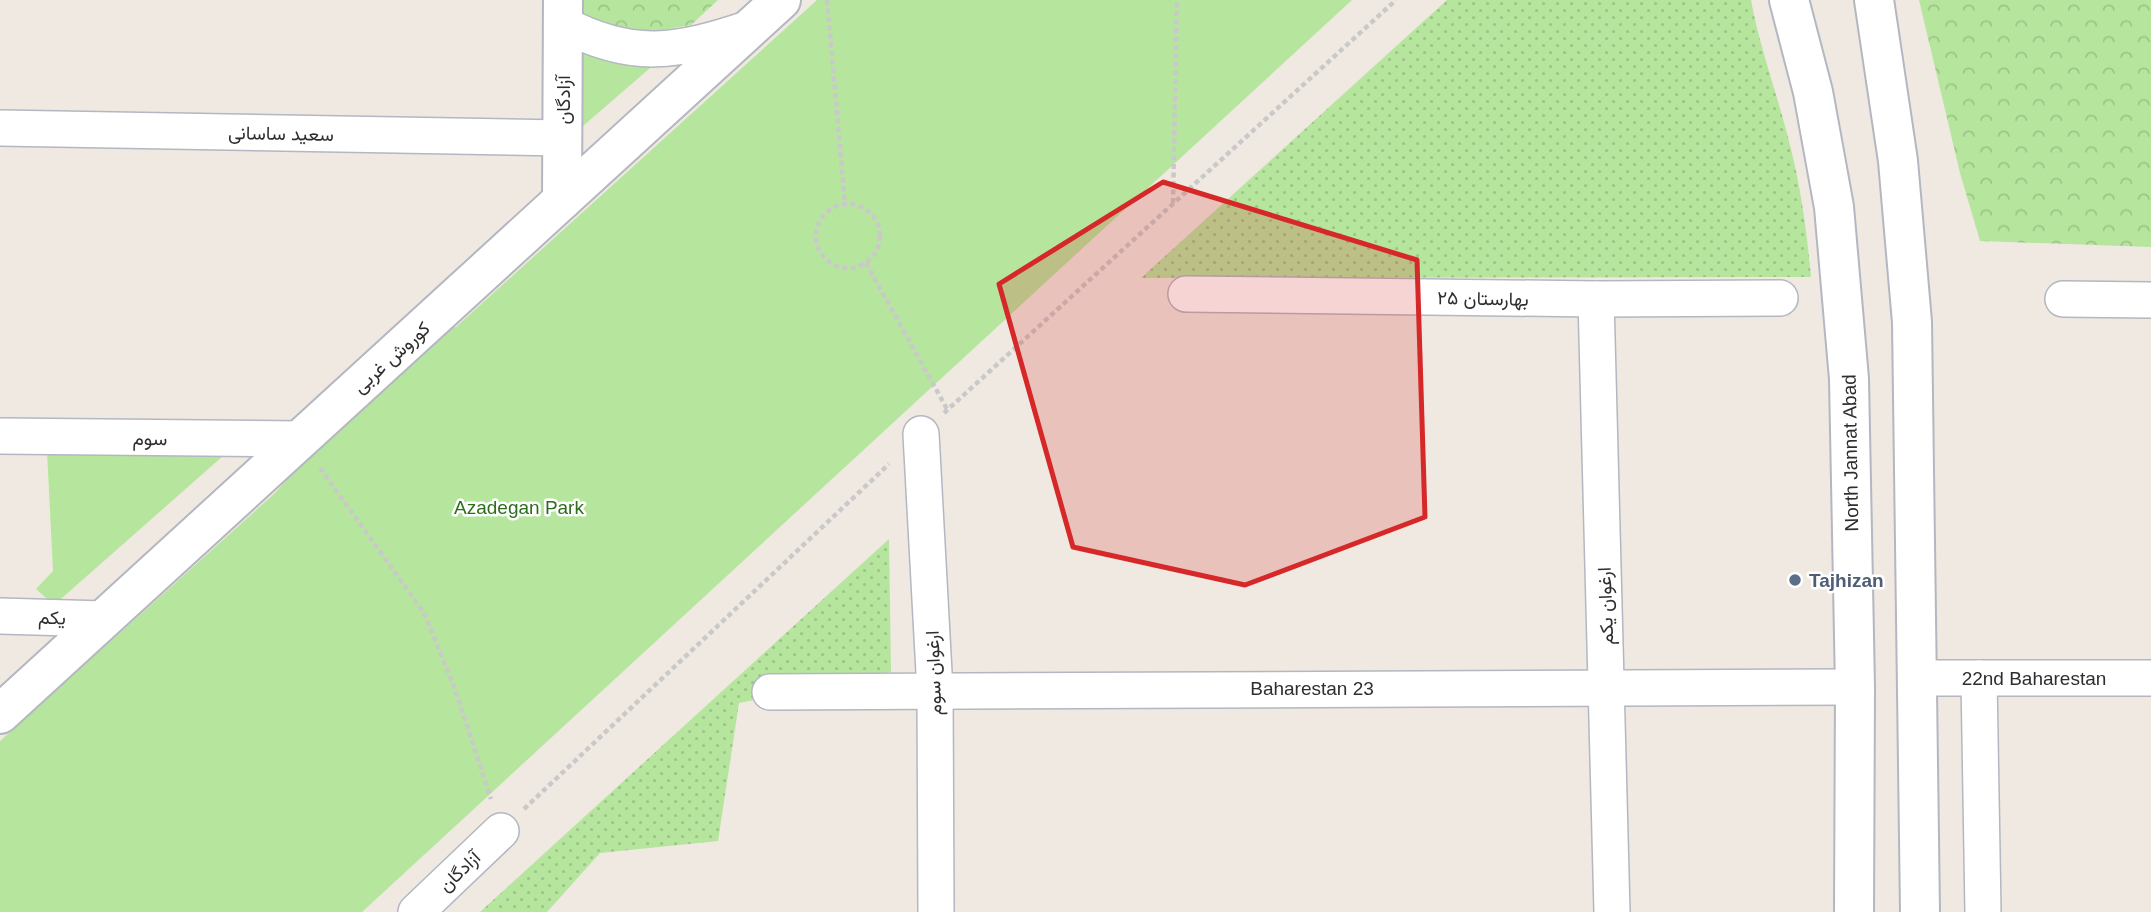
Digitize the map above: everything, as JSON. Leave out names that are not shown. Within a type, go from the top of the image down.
[{"type":"main road","name":"کوروش غربی","points":[[0,713],[781,0]]},
{"type":"main road","name":"North Jannat Abad","points":[[1789,0],[1813,92],[1834,207],[1849,379],[1854,687],[1854,912]]},
{"type":"main road","points":[[1874,0],[1908,247],[1912,322],[1920,912]]},
{"type":"main road","name":"آزادگان","points":[[562,200],[563,12]]},
{"type":"street","points":[[563,12],[587,37],[620,46],[655,50],[698,46],[750,28]]},
{"type":"street","name":"سعید ساسانی","points":[[0,128],[562,138]]},
{"type":"street","name":"بهارستان ۲۵","points":[[1186,294],[1596,299],[1780,298]]},
{"type":"street","name":"ارغوان یکم","points":[[1596,299],[1612,912]]},
{"type":"street","points":[[2063,299],[2151,300]]},
{"type":"street","name":"ارغوان سوم","points":[[921,434],[935,691],[936,912]]},
{"type":"street","name":"سوم","points":[[0,436],[300,439]]},
{"type":"street","name":"یکم","points":[[0,616],[104,619]]},
{"type":"street","name":"22nd Baharestan","points":[[1918,678],[2151,678]]},
{"type":"street","points":[[1979,678],[1983,912]]},
{"type":"street","name":"Baharestan 23","points":[[770,692],[1854,687]]},
{"type":"street","name":"آزادگان","points":[[416,912],[502,831]]},
{"type":"path","points":[[827,0],[845,204]]},
{"type":"path","points":[[1173,204],[1177,0]]},
{"type":"path","points":[[845,204],[865,209],[878,225],[878,246],[866,262],[846,268],[827,260],[820,251],[817,242],[820,221],[835,207],[845,204]]},
{"type":"path","points":[[866,262],[947,410]]},
{"type":"path","points":[[300,439],[424,613],[455,689],[502,831]]},
{"type":"highlighted area","points":[[1163,182],[1417,260],[1425,517],[1245,585],[1073,547],[999,284]]},
{"type":"green space","points":[[577,0],[718,0],[691,25],[651,32],[588,28]]},
{"type":"green space","name":"Azadegan Park","points":[[817,0],[1352,0],[362,912],[0,912],[0,741],[275,493],[418,332],[456,327]]},
{"type":"green space","points":[[1447,0],[1751,0],[1794,161],[1811,277],[1141,278]]},
{"type":"green space","points":[[1919,0],[2151,0],[2151,247],[1980,241],[1960,173]]},
{"type":"green space","points":[[577,42],[665,55],[583,126]]},
{"type":"green space","points":[[47,451],[223,456],[54,605],[36,589],[53,571]]},
{"type":"green space","points":[[889,539],[891,672],[739,703],[718,841],[600,853],[547,912],[480,912]]},
{"type":"place","name":"Tajhizan","points":[[1795,580]]}]
